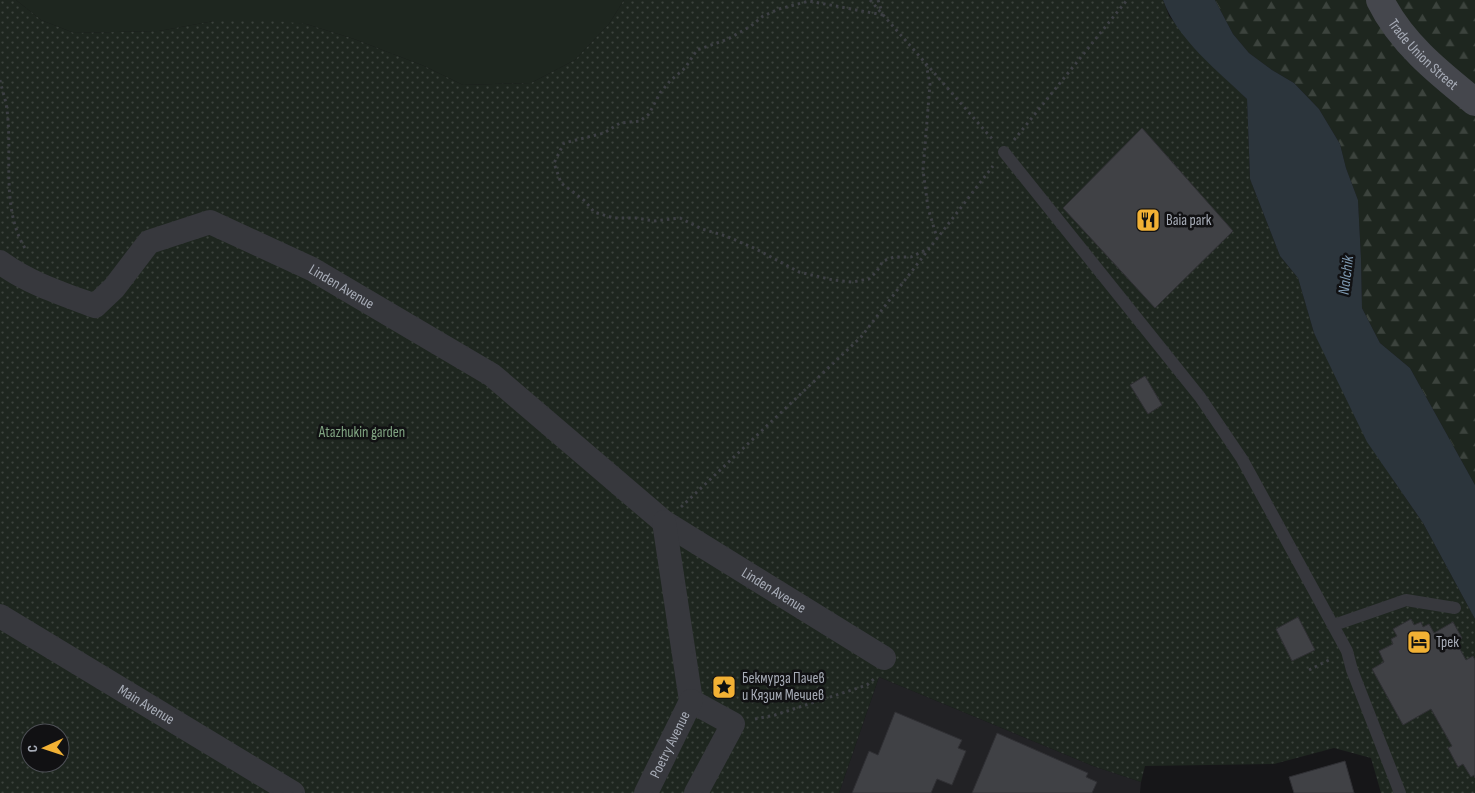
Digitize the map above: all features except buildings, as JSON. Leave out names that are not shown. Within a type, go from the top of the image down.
[{"type":"street","name":"Trade Union Street","points":[[1380,0],[1387,14],[1408,42],[1430,64],[1475,102]]},
{"type":"street","name":"Linden Avenue","points":[[0,262],[10,270],[50,289],[96,306],[114,288],[149,242],[210,222],[312,269],[492,375],[664,522],[884,658]]},
{"type":"street","points":[[664,522],[691,701]]},
{"type":"street","name":"Main Avenue","points":[[0,616],[293,793]]},
{"type":"street","name":"Poetry Avenue","points":[[646,793],[691,701],[733,724]]},
{"type":"street","points":[[696,793],[733,724]]},
{"type":"lane","points":[[1004,152],[1200,397],[1242,460],[1347,651],[1352,670],[1400,793]]},
{"type":"lane","points":[[1334,626],[1406,600],[1455,608]]},
{"type":"path","points":[[870,0],[1004,152]]},
{"type":"path","points":[[878,0],[883,15]]},
{"type":"path","points":[[664,522],[861,337],[1004,152],[1127,0]]},
{"type":"path","points":[[883,15],[809,1],[779,9],[763,16],[751,26],[728,39],[697,50],[684,68],[660,92],[649,114],[640,121],[620,123],[604,133],[564,143],[554,163],[561,183],[585,201],[594,212],[614,218],[636,218],[654,221],[680,218],[702,229],[726,236],[756,249],[799,272],[833,280],[852,282],[869,278],[877,271],[883,261],[894,257],[911,257],[930,248]]},
{"type":"path","points":[[926,63],[930,84],[923,170],[928,208],[937,239]]},
{"type":"path","points":[[0,80],[7,111],[8,195],[18,238],[27,252]]},
{"type":"path","points":[[1309,670],[1347,651]]},
{"type":"path","points":[[733,724],[775,715],[867,685],[890,666],[884,658]]},
{"type":"shaded area","points":[[879,677],[1093,766],[1141,782],[1140,793],[839,793]]},
{"type":"green space","name":"Atazhukin garden","points":[[0,0],[16,0],[41,20],[74,33],[159,31],[214,21],[267,20],[306,24],[354,39],[424,66],[463,85],[531,83],[575,60],[609,24],[624,0],[1163,0],[1169,16],[1201,54],[1247,99],[1250,179],[1280,256],[1298,278],[1314,333],[1394,481],[1423,523],[1475,619],[1475,793],[1381,793],[1371,758],[1334,748],[1274,764],[1145,766],[1141,782],[1093,766],[879,677],[839,793],[0,793]]},
{"type":"green space","points":[[16,0],[624,0],[609,24],[575,60],[531,83],[463,85],[424,66],[354,39],[306,24],[214,21],[159,31],[74,33],[41,20]]},
{"type":"green space","points":[[1215,0],[1475,0],[1475,485],[1410,368],[1380,343],[1362,308],[1358,200],[1346,168],[1340,144],[1319,109],[1294,83],[1249,53],[1233,34]]},
{"type":"water","name":"Nalchik","points":[[1163,0],[1215,0],[1233,34],[1249,53],[1294,83],[1319,109],[1340,144],[1346,168],[1358,200],[1362,308],[1380,343],[1410,368],[1475,485],[1475,619],[1423,523],[1367,442],[1314,333],[1298,278],[1280,256],[1250,179],[1247,99],[1199,54],[1178,28]]},
{"type":"place","name":"Baia park","points":[[1148,220]]},
{"type":"place","name":"Трек","points":[[1419,642]]},
{"type":"place","name":"Бекмурза Пачев и Кязим Мечиев","points":[[724,687]]}]
